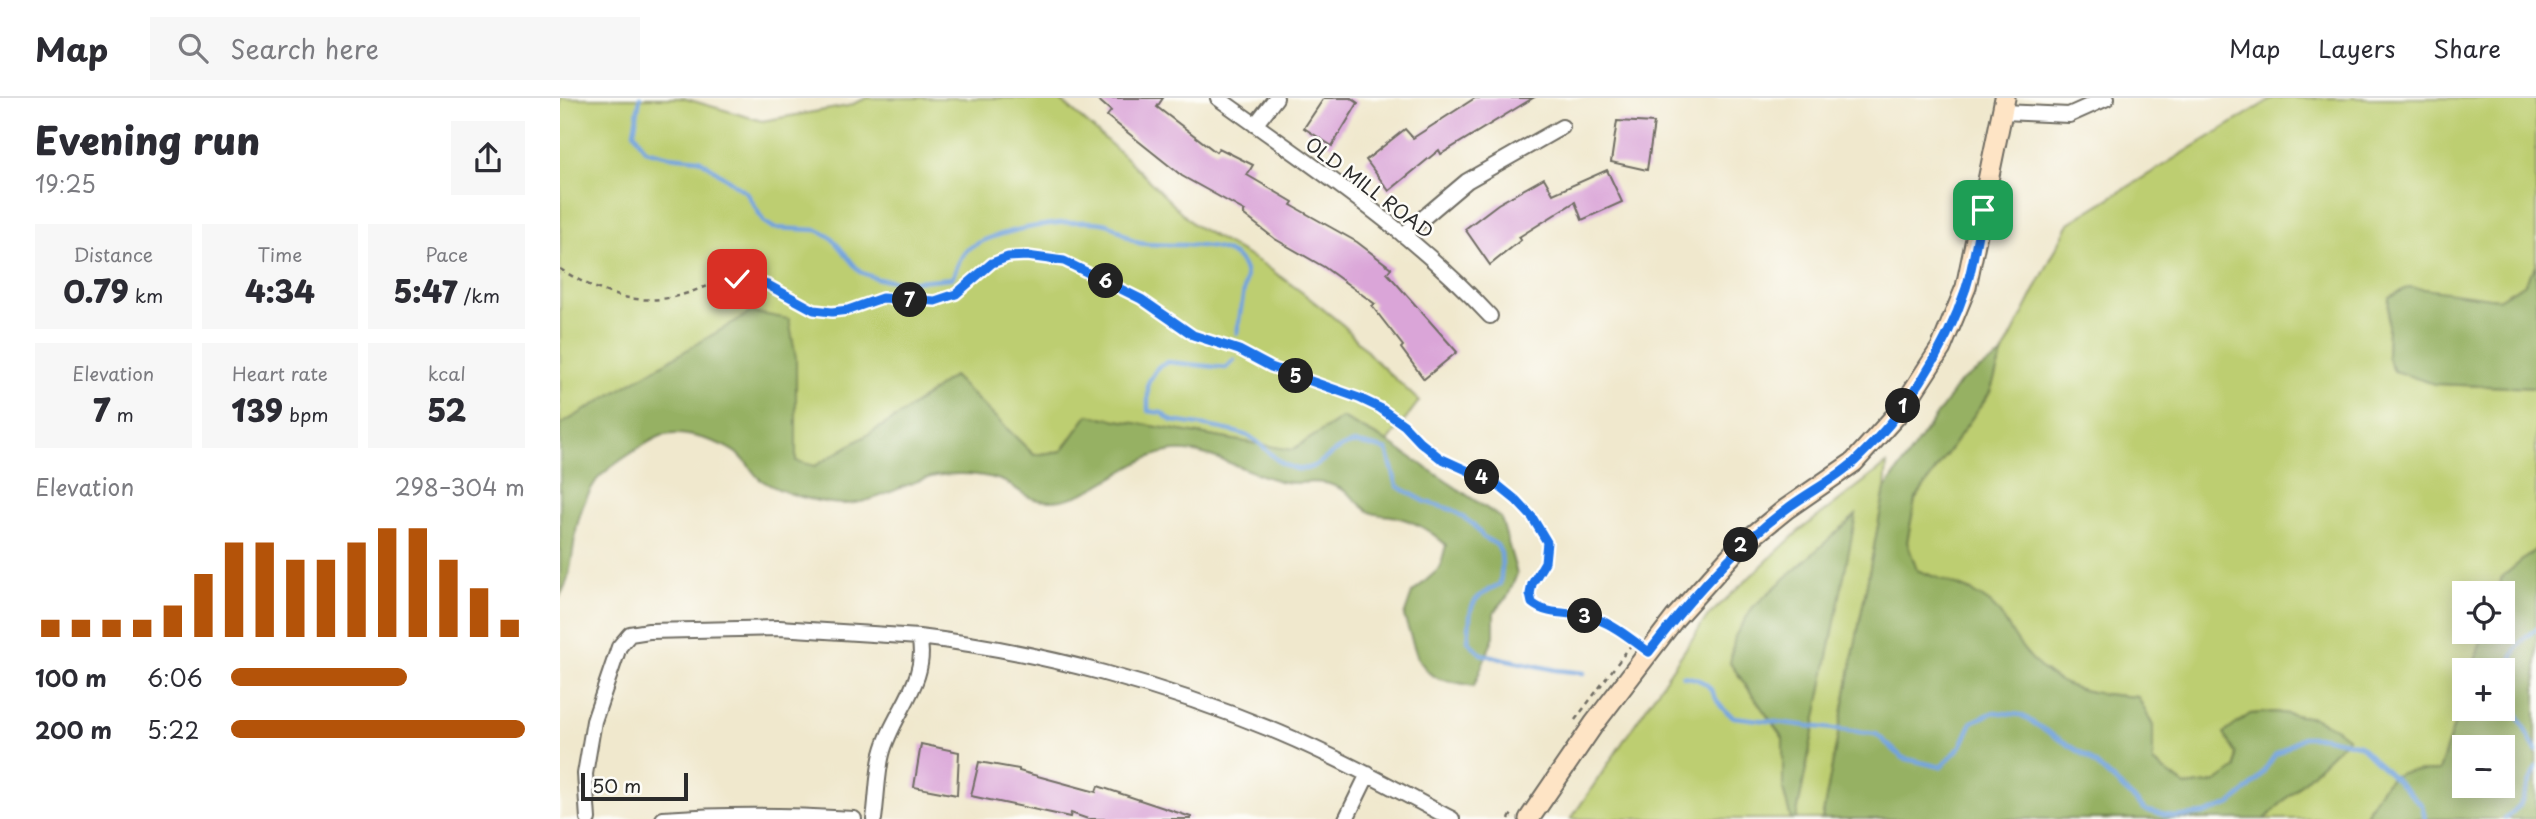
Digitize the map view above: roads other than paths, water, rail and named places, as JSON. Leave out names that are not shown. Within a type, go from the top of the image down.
[{"type":"street","name":"OLD MILL ROAD","points":[[1218,98],[1378,214],[1459,282],[1490,316]]},
{"type":"street","points":[[1255,125],[1276,98]]},
{"type":"street","points":[[1529,819],[1594,724],[1675,618],[1738,548],[1786,509],[1854,462],[1901,410],[1941,348],[1966,287],[2004,105],[2069,115],[2107,98]]},
{"type":"street","points":[[1403,235],[1467,181],[1562,127]]},
{"type":"street","points":[[588,819],[585,774],[594,721],[619,647],[630,634],[649,631],[779,628],[919,637],[968,643],[1175,694],[1280,733],[1368,774],[1452,819]]},
{"type":"street","points":[[874,819],[882,753],[917,678],[923,651],[919,637]]},
{"type":"street","points":[[1346,819],[1368,774]]},
{"type":"street","points":[[663,819],[783,815],[854,819]]},
{"type":"waterway","points":[[640,98],[634,132],[645,150],[699,159],[747,193],[764,222],[774,228],[817,230],[831,237],[860,272],[878,279],[905,282],[952,278],[967,250],[995,236],[1055,223],[1107,224],[1139,243],[1202,246],[1232,254],[1242,264],[1246,278],[1237,333]]},
{"type":"waterway","points":[[1234,360],[1226,368],[1168,362],[1158,367],[1148,383],[1148,411],[1162,413],[1172,421],[1248,436],[1281,463],[1297,469],[1312,467],[1336,450],[1354,443],[1387,450],[1397,486],[1426,502],[1453,510],[1474,525],[1483,537],[1497,545],[1501,553],[1500,584],[1481,595],[1472,606],[1468,641],[1481,654],[1556,670],[1584,673]]},
{"type":"waterway","points":[[2536,629],[2522,642],[2513,656],[2509,671],[2514,703],[2536,750]]},
{"type":"waterway","points":[[1683,676],[1709,687],[1719,704],[1734,717],[1876,734],[1903,758],[1941,767],[1961,746],[1972,722],[1994,712],[2021,715],[2088,757],[2147,811],[2175,817],[2204,814],[2231,804],[2257,781],[2275,755],[2303,737],[2323,737],[2359,745],[2422,805],[2425,819]]},
{"type":"waterway","points":[[2505,819],[2520,805],[2536,767]]}]
